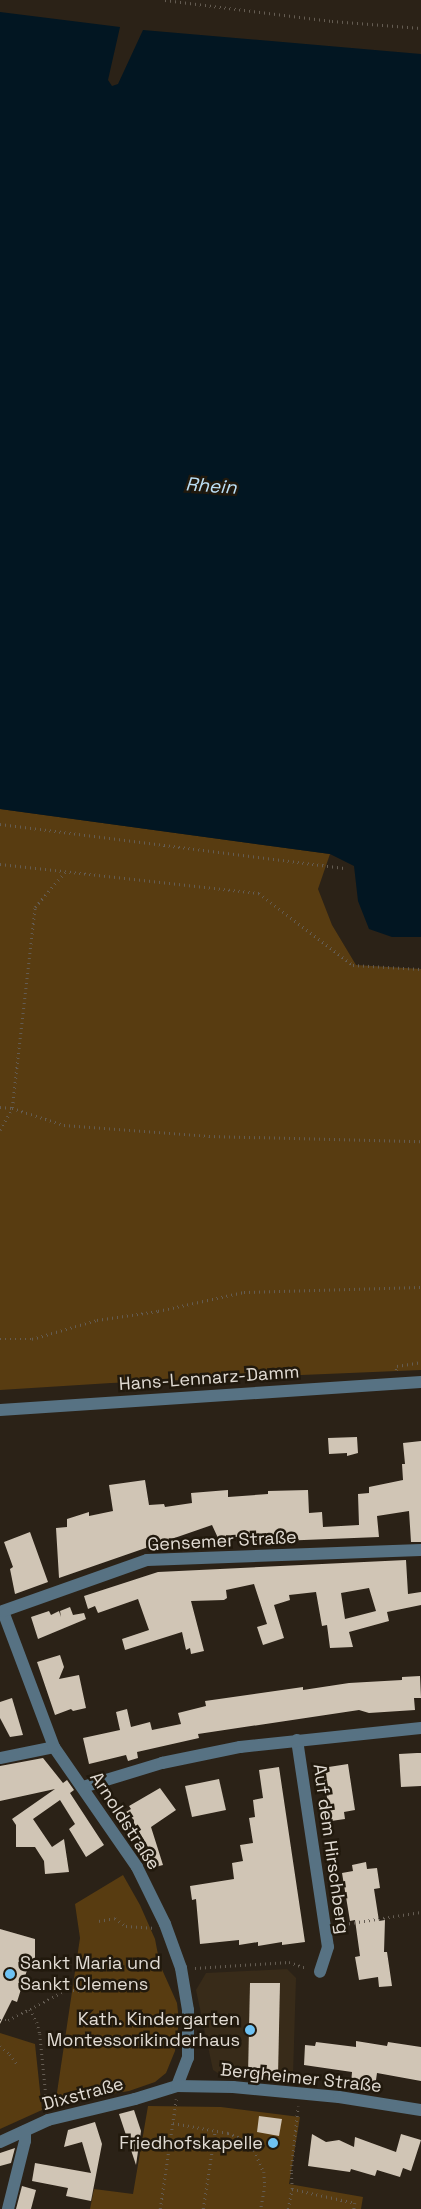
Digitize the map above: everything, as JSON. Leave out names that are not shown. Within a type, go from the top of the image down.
[{"type":"street","name":"Hans-Lennarz-Damm","points":[[0,1410],[421,1382]]},
{"type":"street","name":"Gensemer Straße","points":[[3,1611],[147,1560],[421,1550]]},
{"type":"street","name":"Arnoldstraße","points":[[3,1611],[54,1747],[137,1867],[165,1924],[180,1968],[188,2010],[188,2058],[177,2086]]},
{"type":"street","name":"Auf dem Hirschberg","points":[[83,1787],[162,1763],[240,1747],[421,1728]]},
{"type":"street","name":"Auf dem Hirschberg","points":[[297,1740],[328,1947],[320,1972]]},
{"type":"street","points":[[0,1758],[54,1747]]},
{"type":"street","name":"Bergheimer Straße","points":[[177,2086],[233,2087],[300,2093],[421,2110]]},
{"type":"street","name":"Dixstraße","points":[[0,2142],[48,2120],[134,2099],[177,2086]]},
{"type":"street","points":[[8,2209],[25,2141],[25,2130]]},
{"type":"path","points":[[165,0],[332,20],[421,28]]},
{"type":"path","points":[[0,824],[344,868]]},
{"type":"path","points":[[0,864],[259,893],[353,965],[421,969]]},
{"type":"path","points":[[0,1130],[12,1108],[35,907],[65,872]]},
{"type":"path","points":[[0,1107],[12,1108],[64,1125],[209,1136],[421,1142]]},
{"type":"path","points":[[0,1340],[32,1339],[97,1320],[158,1311],[244,1292],[421,1287]]},
{"type":"path","points":[[325,1927],[421,1912]]},
{"type":"path","points":[[100,1922],[116,1918],[126,1926],[135,1928],[151,1928],[165,1924]]},
{"type":"path","points":[[180,1968],[289,1962],[320,1972]]},
{"type":"path","points":[[0,2020],[8,2020],[68,1989],[79,1991]]},
{"type":"path","points":[[30,2009],[40,2034],[48,2120]]},
{"type":"path","points":[[0,2046],[10,2054],[18,2065]]},
{"type":"path","points":[[160,2209],[177,2086]]},
{"type":"path","points":[[288,2209],[292,2189],[291,2171],[300,2093]]},
{"type":"path","points":[[173,2123],[215,2131],[246,2140],[254,2150],[264,2172],[265,2186],[261,2209]]},
{"type":"path","points":[[203,2209],[215,2131]]},
{"type":"path","points":[[292,2189],[355,2203],[354,2209]]},
{"type":"shaded area","points":[[0,809],[330,854],[318,889],[332,925],[356,965],[421,969],[421,1370],[111,1383],[0,1390]]},
{"type":"shaded area","points":[[123,1875],[140,1905],[155,1939],[160,1965],[177,2003],[179,2021],[175,2051],[166,2073],[155,2082],[129,2091],[85,2098],[55,2106],[80,1938],[75,1904]]},
{"type":"shaded area","name":"Kath. Kindergarten Montessorikinderhaus","points":[[287,1969],[296,1978],[293,2076],[221,2075],[213,2070],[196,1990],[206,1973]]},
{"type":"shaded area","points":[[0,2033],[35,2044],[42,2110],[0,2129]]},
{"type":"shaded area","points":[[148,2106],[221,2107],[300,2117],[289,2184],[363,2197],[361,2209],[90,2209],[94,2189],[133,2194]]},
{"type":"water","name":"Rhein","points":[[0,12],[120,27],[108,80],[112,86],[118,84],[143,30],[421,54],[421,937],[392,937],[369,929],[358,901],[354,866],[330,854],[0,809]]},
{"type":"building","points":[[357,1437],[358,1453],[347,1456],[347,1453],[329,1454],[328,1438]]},
{"type":"building","points":[[421,1441],[421,1542],[411,1542],[409,1511],[377,1516],[379,1537],[253,1542],[251,1536],[218,1538],[212,1525],[59,1578],[56,1528],[67,1527],[67,1519],[89,1512],[89,1516],[113,1511],[109,1485],[145,1480],[149,1505],[164,1504],[165,1507],[192,1503],[191,1493],[228,1490],[228,1497],[268,1494],[268,1491],[308,1490],[309,1513],[322,1512],[323,1527],[359,1525],[358,1494],[369,1493],[369,1487],[403,1480],[402,1464],[405,1464],[403,1443]]},
{"type":"building","points":[[30,1532],[48,1582],[15,1594],[10,1569],[13,1567],[4,1542]]},
{"type":"building","points":[[406,1560],[408,1594],[421,1592],[421,1605],[387,1612],[389,1621],[349,1632],[353,1647],[330,1648],[327,1625],[322,1626],[316,1592],[289,1595],[290,1600],[274,1605],[284,1638],[263,1645],[257,1627],[267,1624],[254,1584],[226,1590],[227,1598],[224,1600],[191,1601],[204,1651],[191,1654],[190,1648],[186,1650],[182,1632],[125,1650],[122,1639],[149,1630],[138,1599],[98,1613],[95,1606],[88,1609],[84,1596],[158,1572]],"holes":[[[369,1588],[376,1611],[345,1619],[341,1593]]]},
{"type":"building","points":[[70,1607],[73,1615],[84,1613],[86,1619],[38,1639],[31,1617],[49,1611],[51,1615],[59,1611],[61,1617],[60,1611]]},
{"type":"building","points":[[60,1655],[64,1667],[59,1679],[79,1675],[86,1708],[73,1711],[71,1709],[55,1715],[37,1662]]},
{"type":"building","points":[[420,1676],[421,1698],[414,1698],[415,1710],[369,1713],[359,1710],[198,1734],[199,1738],[137,1752],[138,1758],[128,1761],[126,1755],[89,1764],[83,1738],[120,1730],[116,1712],[127,1709],[131,1727],[150,1722],[152,1730],[181,1724],[178,1713],[206,1706],[205,1701],[303,1687],[303,1690],[349,1683],[402,1680],[402,1677]]},
{"type":"building","points":[[12,1698],[23,1735],[10,1737],[0,1718],[0,1702]]},
{"type":"building","points":[[421,1753],[421,1786],[401,1787],[399,1754]]},
{"type":"building","points":[[43,1758],[63,1783],[67,1780],[74,1790],[70,1793],[104,1845],[86,1857],[69,1829],[75,1824],[60,1800],[33,1819],[52,1847],[64,1839],[69,1872],[45,1874],[44,1861],[35,1847],[16,1847],[16,1825],[12,1819],[55,1789],[0,1801],[0,1766]]},
{"type":"building","points":[[348,1764],[355,1810],[344,1812],[345,1819],[331,1821],[322,1768]]},
{"type":"building","points":[[279,1767],[305,1942],[282,1945],[282,1942],[258,1946],[258,1942],[239,1945],[239,1940],[200,1944],[196,1899],[192,1900],[190,1886],[234,1879],[232,1863],[243,1861],[240,1845],[253,1843],[249,1818],[255,1817],[253,1800],[263,1798],[259,1770]]},
{"type":"building","points":[[219,1779],[226,1810],[192,1817],[185,1786]]},
{"type":"building","points":[[160,1788],[176,1810],[151,1827],[163,1865],[147,1869],[141,1849],[148,1847],[134,1820],[126,1812],[131,1809],[129,1806]]},
{"type":"building","points":[[366,1862],[367,1869],[377,1868],[380,1888],[374,1889],[379,1921],[385,1920],[384,1952],[387,1952],[392,1986],[379,1987],[378,1977],[359,1980],[355,1957],[360,1956],[355,1920],[350,1921],[342,1873],[353,1871],[352,1865]]},
{"type":"building","name":"Sankt Maria und Sankt Clemens","points":[[0,1929],[35,1939],[35,1964],[28,1967],[17,2002],[12,2000],[0,2024]]},
{"type":"building","points":[[250,1983],[280,1983],[278,2076],[248,2075]]},
{"type":"building","points":[[356,2041],[387,2046],[388,2042],[421,2047],[421,2081],[377,2073],[375,2087],[351,2084],[352,2072],[304,2065],[305,2045],[315,2046],[316,2042],[356,2047]]},
{"type":"building","points":[[134,2110],[141,2131],[136,2165],[119,2114]]},
{"type":"building","name":"Friedhofskapelle","points":[[259,2116],[282,2119],[279,2136],[257,2132]]},
{"type":"building","points":[[95,2122],[102,2144],[91,2201],[66,2196],[68,2188],[32,2181],[35,2163],[91,2173],[82,2142],[64,2147],[68,2130]]},
{"type":"building","points":[[312,2134],[326,2142],[339,2140],[354,2147],[355,2137],[396,2152],[401,2134],[421,2140],[411,2171],[403,2168],[400,2177],[377,2170],[375,2176],[351,2169],[350,2172],[308,2166]]},
{"type":"building","points":[[15,2148],[11,2163],[0,2166],[0,2153]]},
{"type":"building","points":[[22,2186],[36,2190],[31,2209],[16,2209]]},
{"type":"place","name":"Sankt Maria und Sankt Clemens","points":[[10,1974]]},
{"type":"place","name":"Kath. Kindergarten Montessorikinderhaus","points":[[250,2030]]},
{"type":"place","name":"Friedhofskapelle","points":[[273,2143]]}]
